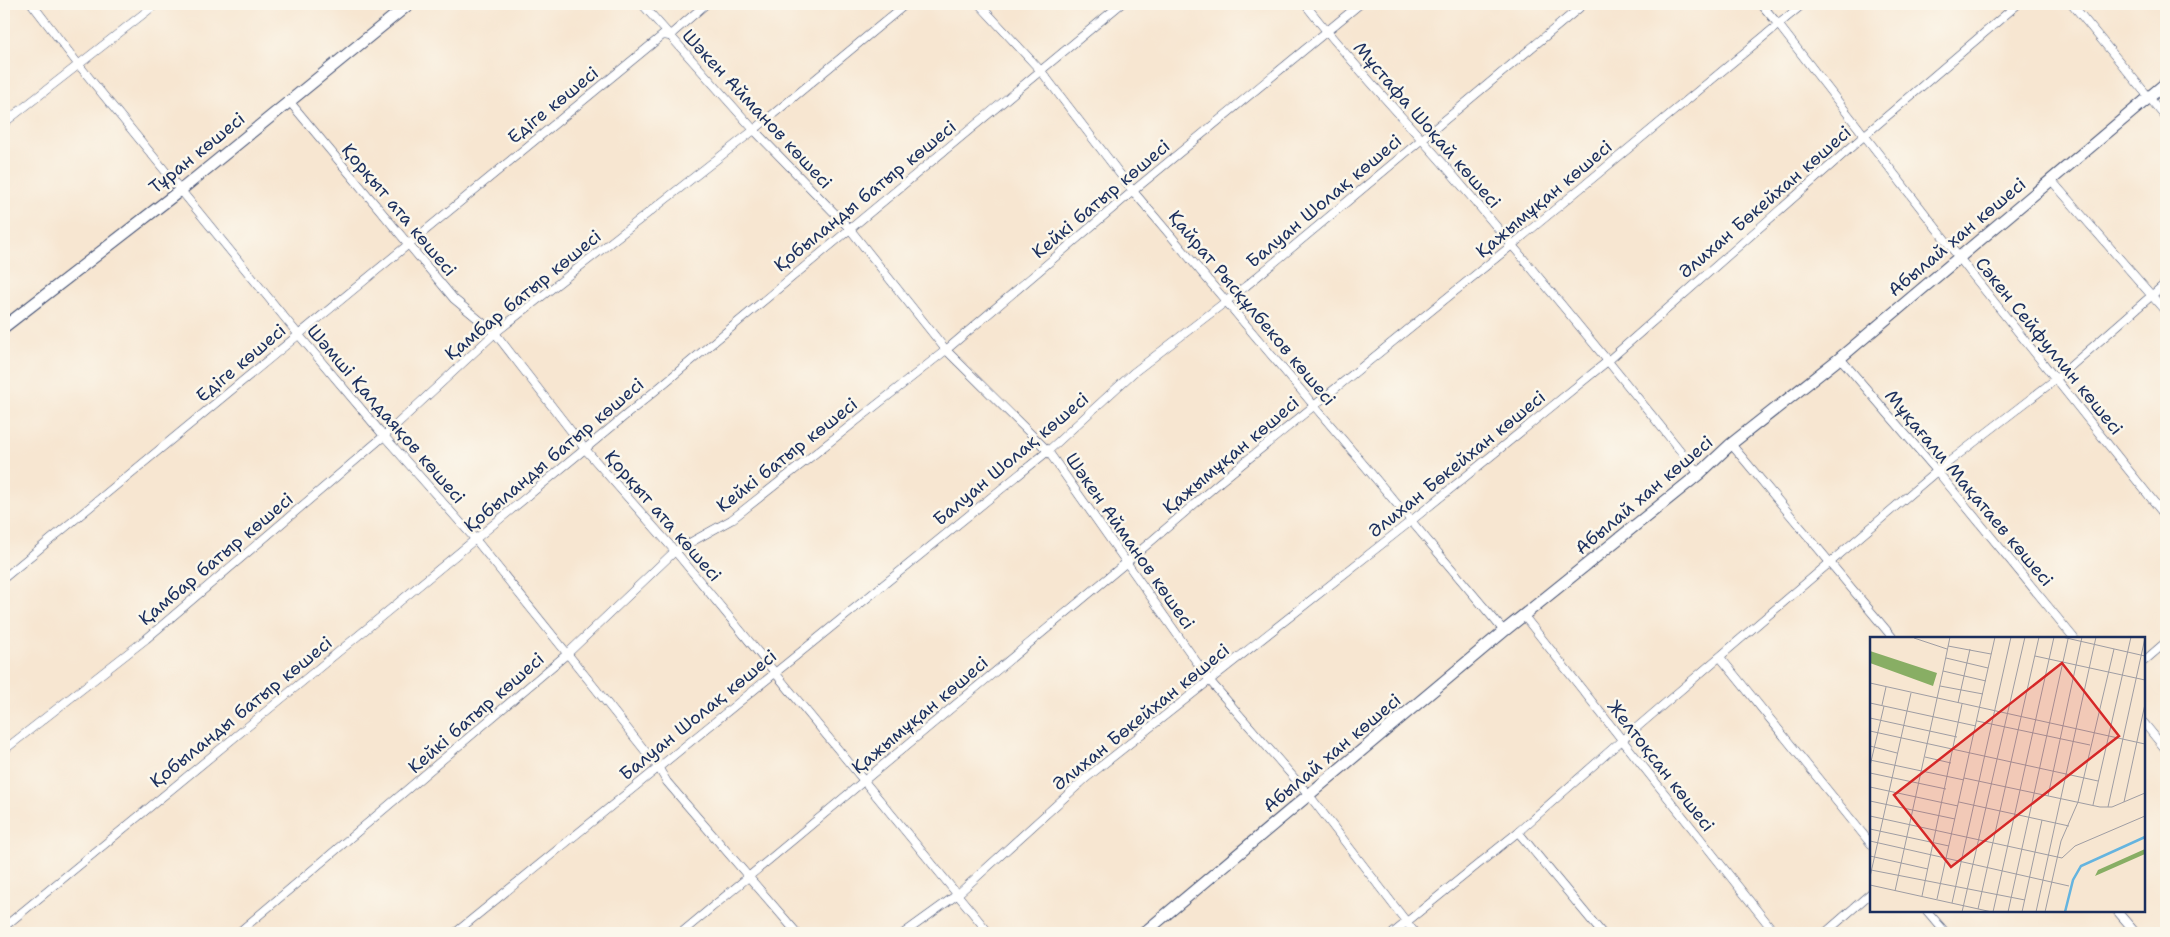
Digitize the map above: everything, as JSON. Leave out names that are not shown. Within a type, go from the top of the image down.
[{"type":"street","name":"Шәмші Қалдаяқов көшесі","points":[[32,4],[78,64],[182,189],[298,334],[384,436],[475,539],[658,767],[667,782],[797,933]]},
{"type":"street","points":[[4,123],[156,4]]},
{"type":"street","name":"Тұран көшесі","points":[[4,327],[182,189],[409,4]]},
{"type":"street","name":"Шәкен Айманов көшесі","points":[[642,4],[754,130],[849,228],[946,350],[1048,451],[1210,681],[1309,794],[1415,933]]},
{"type":"street","name":"Едіге көшесі","points":[[4,578],[407,243],[663,35],[669,36],[706,4]]},
{"type":"street","name":"Қамбар батыр көшесі","points":[[4,750],[146,639],[384,436],[495,333],[754,130],[906,4]]},
{"type":"street","name":"Қайрат Рысқұлбеков көшесі","points":[[979,4],[1041,71],[1133,191],[1504,632]]},
{"type":"street","name":"Қобыланды батыр көшесі","points":[[4,926],[585,449],[1121,4]]},
{"type":"street","name":"Мұстафа Шоқай көшесі","points":[[1305,4],[1609,360],[1699,474]]},
{"type":"street","name":"Кейкі батыр көшесі","points":[[238,933],[567,654],[675,551],[731,520],[946,350],[1133,191],[1360,4]]},
{"type":"street","name":"Балуан Шолақ көшесі","points":[[455,933],[1048,451],[1133,373],[1227,301],[1584,4]]},
{"type":"street","name":"Сәкен Сейфуллин көшесі","points":[[1761,4],[2166,517]]},
{"type":"street","name":"Қажымұқан көшесі","points":[[681,933],[1127,562],[1227,476],[1512,245],[1803,4]]},
{"type":"street","name":"Әлихан Бөкейхан көшесі","points":[[904,933],[958,894],[1086,778],[1411,521],[1609,360],[1864,135],[2018,4]]},
{"type":"street","points":[[2072,4],[2166,118]]},
{"type":"street","name":"Абылай хан көшесі","points":[[1144,933],[1504,632],[1699,474],[1731,444],[1840,358],[2166,83]]},
{"type":"street","name":"Қорқыт ата көшесі","points":[[289,101],[454,299],[495,333],[585,449],[675,551],[989,933]]},
{"type":"street","points":[[2052,181],[2166,312]]},
{"type":"street","points":[[1393,933],[1518,832],[1621,741],[1937,471],[2056,379],[2166,282]]},
{"type":"street","name":"Мұқағали Мақатаев көшесі","points":[[1840,358],[1937,471],[2073,637]]},
{"type":"street","points":[[1731,444],[1892,637]]},
{"type":"street","name":"Желтоқсан көшесі","points":[[1524,616],[1621,741],[1775,933]]},
{"type":"street","points":[[2145,660],[2166,642]]},
{"type":"street","points":[[1720,657],[1870,843]]},
{"type":"street","points":[[2145,724],[2166,750]]},
{"type":"street","points":[[1518,832],[1602,933]]},
{"type":"street","points":[[1825,933],[1870,894]]},
{"type":"street","points":[[1928,912],[1946,933]]},
{"type":"street","points":[[2118,912],[2136,933]]}]
